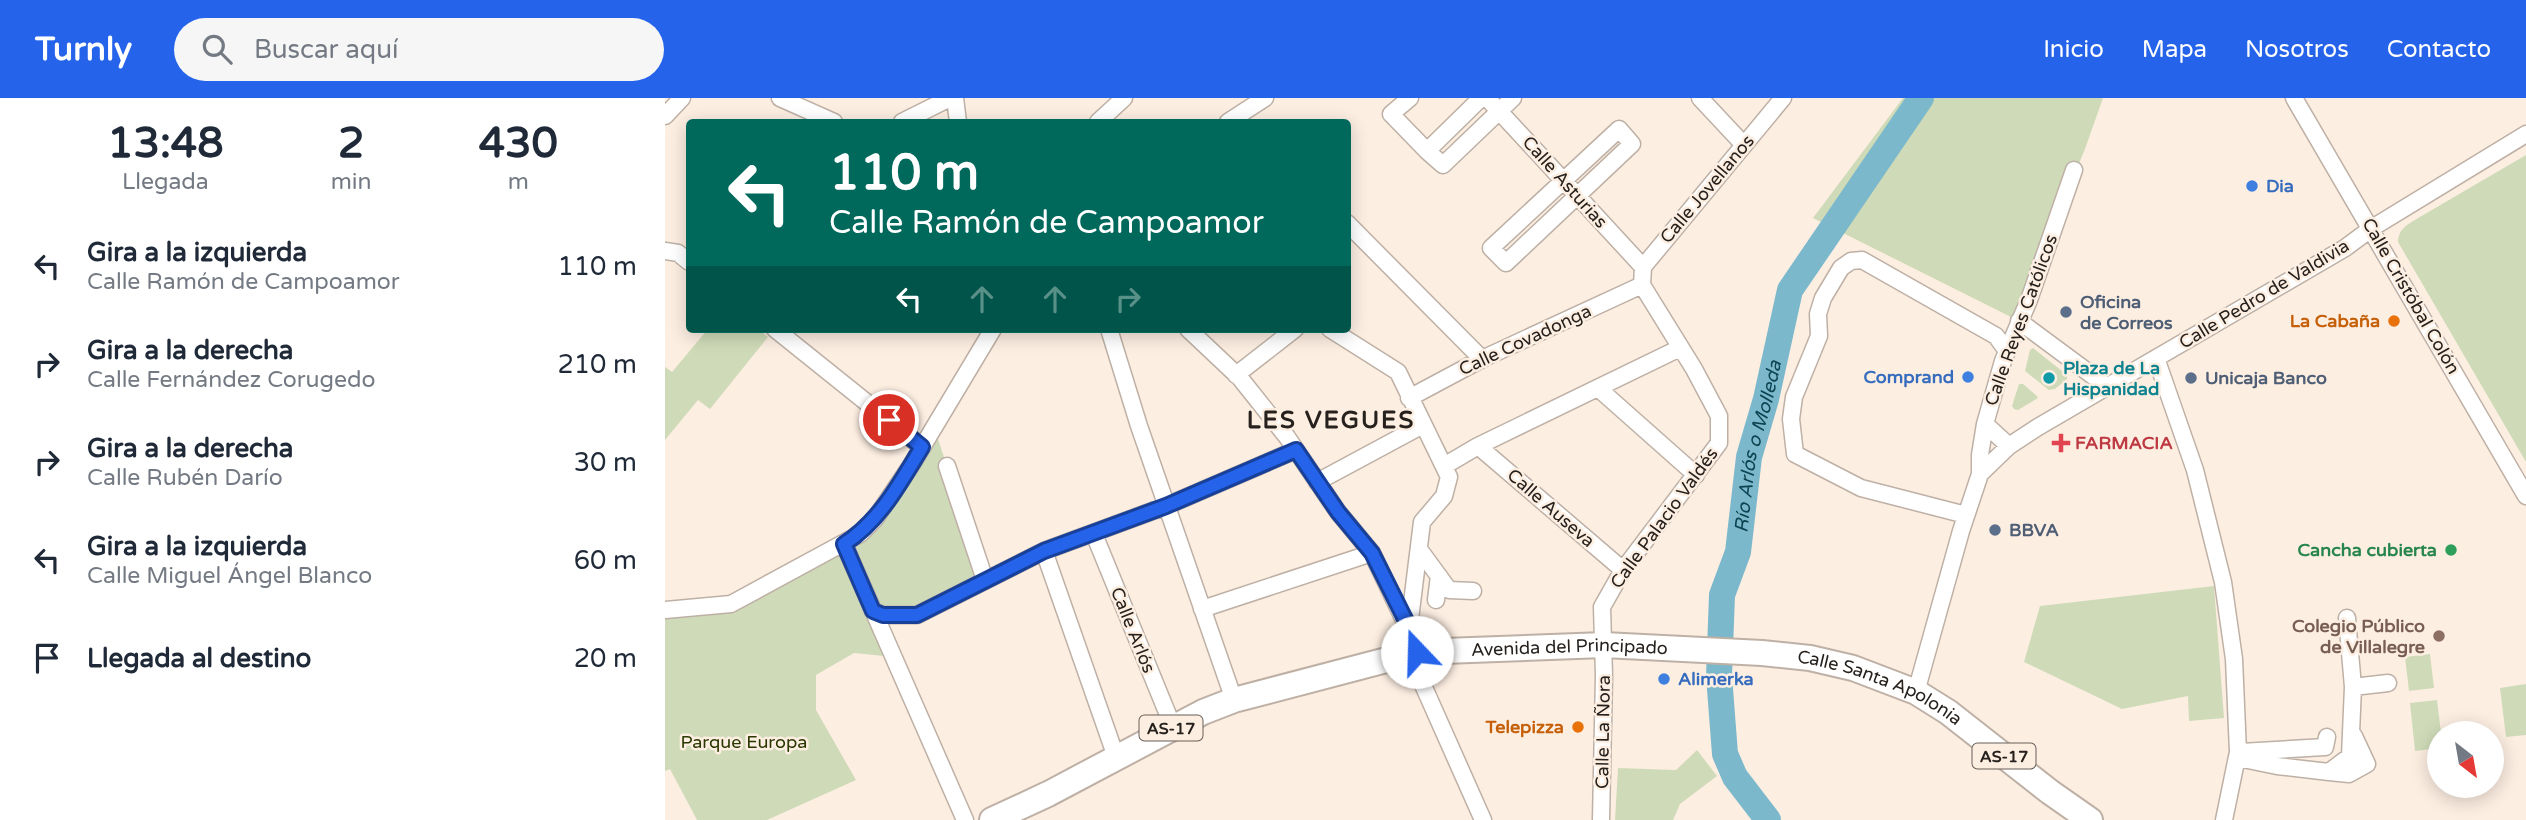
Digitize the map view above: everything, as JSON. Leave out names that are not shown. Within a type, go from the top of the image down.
[{"type":"main road","name":"Avenida del Principado","points":[[992,820],[1203,712],[1234,700],[1417,652],[1604,645],[1714,650]]},
{"type":"main road","name":"Calle Santa Apolonia","points":[[1714,650],[1810,659],[1853,668],[1916,692],[1948,712],[2090,820]]},
{"type":"street","points":[[665,116],[683,98]]},
{"type":"street","points":[[908,119],[953,98],[957,119]]},
{"type":"street","points":[[1101,119],[1124,98]]},
{"type":"street","points":[[1239,119],[1265,98]]},
{"type":"street","points":[[1410,98],[1391,114],[1443,165],[1513,98]]},
{"type":"street","points":[[1427,150],[1481,98]]},
{"type":"street","name":"Calle Asturias","points":[[1487,98],[1643,267]]},
{"type":"street","points":[[1700,98],[1744,145]]},
{"type":"street","name":"Calle Jovellanos","points":[[1643,267],[1783,98]]},
{"type":"street","name":"Calle Cristóbal Colón","points":[[2294,98],[2526,496]]},
{"type":"street","points":[[789,100],[829,119]]},
{"type":"street","points":[[1619,129],[1632,144],[1576,196],[1506,262],[1491,248],[1619,129]]},
{"type":"street","name":"Calle Pedro de Valdivia","points":[[1980,474],[2010,446],[2345,248],[2372,228],[2526,134]]},
{"type":"street","name":"Calle Reyes Católicos","points":[[1980,474],[1985,424],[2007,351],[2074,170]]},
{"type":"street","points":[[1351,227],[1482,359]]},
{"type":"street","points":[[667,250],[686,259]]},
{"type":"street","points":[[1966,515],[1861,488],[1795,454],[1791,419],[1794,397],[1819,337],[1818,314],[1823,298],[1841,268],[1851,261],[1862,260],[1996,336],[2007,351]]},
{"type":"street","points":[[1642,285],[1643,267]]},
{"type":"street","name":"Calle Covadonga","points":[[1409,398],[1482,359],[1642,285]]},
{"type":"street","name":"Calle Palacio Valdés","points":[[1604,645],[1602,607],[1623,570],[1719,443],[1719,416],[1642,285]]},
{"type":"street","points":[[2019,321],[2108,387]]},
{"type":"street","points":[[780,333],[922,447]]},
{"type":"street","points":[[665,610],[731,604],[860,534],[875,519],[922,447],[991,333]]},
{"type":"street","points":[[1110,333],[1139,426],[1234,700]]},
{"type":"street","points":[[1192,333],[1236,375],[1296,450],[1338,512],[1372,553],[1409,627],[1423,685],[1483,820]]},
{"type":"street","points":[[1236,375],[1290,333]]},
{"type":"street","points":[[1335,333],[1398,372],[1449,477],[1444,496],[1422,522],[1409,627]]},
{"type":"street","points":[[1444,466],[1478,446],[1681,348]]},
{"type":"street","points":[[2156,358],[2195,470],[2223,582],[2234,659],[2238,755],[2224,820]]},
{"type":"street","points":[[1599,389],[1696,475]]},
{"type":"street","points":[[1985,424],[2010,446]]},
{"type":"street","points":[[1317,482],[1423,425]]},
{"type":"street","name":"Calle Auseva","points":[[1478,446],[1623,570]]},
{"type":"street","points":[[873,611],[883,615],[917,615],[1044,551],[1166,506],[1296,450]]},
{"type":"street","points":[[947,466],[985,580]]},
{"type":"street","points":[[1916,692],[1980,474]]},
{"type":"street","name":"Calle Arlós","points":[[1094,534],[1173,727]]},
{"type":"street","points":[[844,544],[965,820]]},
{"type":"street","points":[[1419,549],[1449,590],[1473,591]]},
{"type":"street","points":[[1044,551],[1116,757]]},
{"type":"street","points":[[1202,609],[1372,553]]},
{"type":"street","points":[[1436,600],[1439,576]]},
{"type":"street","points":[[2238,755],[2277,766],[2329,772],[2350,756],[2353,687],[2347,618]]},
{"type":"street","name":"Calle La Ñora","points":[[1601,820],[1604,645]]},
{"type":"street","points":[[2353,687],[2388,682]]},
{"type":"street","points":[[2238,755],[2325,747],[2327,737]]},
{"type":"green space","points":[[1903,98],[2103,98],[2085,149],[2015,319],[1813,218]]},
{"type":"green space","points":[[2526,155],[2526,462],[2398,238],[2410,223]]},
{"type":"green space","points":[[705,333],[763,333],[768,337],[710,409],[698,400],[665,440],[665,367],[672,372]]},
{"type":"green space","points":[[2033,348],[2067,375],[2067,379],[2055,389],[2049,390],[2025,371],[2030,350]]},
{"type":"green space","points":[[2019,384],[2023,384],[2038,398],[2018,410],[2012,406]]},
{"type":"green space","name":"Parque Europa","points":[[934,427],[985,580],[917,615],[883,615],[894,657],[854,653],[816,675],[816,710],[856,780],[767,820],[697,820],[670,769],[665,771],[665,610],[731,604],[860,534]]},
{"type":"green space","points":[[2214,586],[2224,718],[2189,721],[2188,696],[2122,709],[2024,662],[2040,606]]},
{"type":"green space","points":[[2430,654],[2434,688],[2409,691],[2405,657]]},
{"type":"green space","points":[[2526,684],[2526,735],[2506,737],[2500,688]]},
{"type":"green space","points":[[2437,700],[2440,721],[2427,721],[2427,750],[2415,751],[2410,703]]},
{"type":"green space","points":[[1697,750],[1717,776],[1680,804],[1673,820],[1615,820],[1618,768],[1676,770]]},
{"type":"waterway","name":"Río Arlós o Molleda","points":[[1768,820],[1735,777],[1725,754],[1719,676],[1722,595],[1738,552],[1749,457],[1766,399],[1790,290],[1921,98]]},
{"type":"place","name":"Dia","points":[[2252,186]]},
{"type":"place","name":"Oficina de Correos","points":[[2066,312]]},
{"type":"place","name":"La Cabaña","points":[[2394,321]]},
{"type":"place","name":"Comprand","points":[[1968,377]]},
{"type":"place","name":"Plaza de La Hispanidad","points":[[2049,378]]},
{"type":"place","name":"Unicaja Banco","points":[[2191,378]]},
{"type":"place","name":"FARMACIA","points":[[2061,443]]},
{"type":"place","name":"BBVA","points":[[1995,530]]},
{"type":"place","name":"Cancha cubierta","points":[[2451,550]]},
{"type":"place","name":"Colegio Público de Villalegre","points":[[2439,636]]},
{"type":"place","name":"Alimerka","points":[[1664,679]]},
{"type":"place","name":"Telepizza","points":[[1578,727]]},
{"type":"district","name":"LES VEGUES","points":[[1331,420]]},
{"type":"route","points":[[889,420],[922,447],[875,519],[860,534],[844,544],[873,611],[883,615],[917,615],[1044,551],[1166,506],[1296,450],[1338,512],[1372,553],[1409,627],[1417,652]]}]
